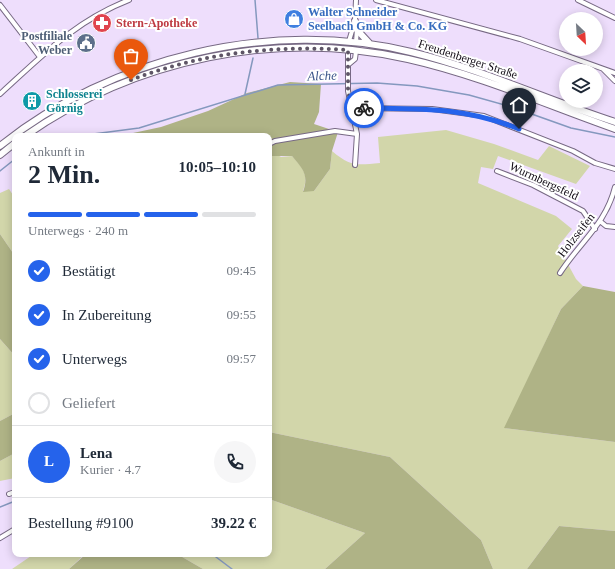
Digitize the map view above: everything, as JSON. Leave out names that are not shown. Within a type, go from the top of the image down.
[{"type":"main road","points":[[356,24],[363,37],[370,44]]},
{"type":"main road","name":"Freudenberger Straße","points":[[19,133],[40,118],[71,100],[119,77],[155,64],[208,51],[260,42],[302,40],[349,41],[410,52],[459,66],[615,122]]},
{"type":"main road","points":[[348,50],[349,41]]},
{"type":"main road","points":[[356,42],[356,51]]},
{"type":"main road","name":"Freudenberger Straße","points":[[30,133],[59,114],[106,90],[140,76],[208,57],[261,50],[348,50],[396,56],[456,72],[615,129]]},
{"type":"main road","name":"Freudenberger Straße","points":[[0,146],[12,138]]},
{"type":"main road","points":[[0,155],[12,145]]},
{"type":"street","points":[[0,94],[63,37],[88,19],[129,0]]},
{"type":"street","points":[[356,0],[356,42]]},
{"type":"street","points":[[376,0],[520,39],[589,64]]},
{"type":"street","points":[[578,0],[615,18]]},
{"type":"street","points":[[0,5],[40,58]]},
{"type":"street","points":[[0,17],[6,14]]},
{"type":"street","points":[[349,41],[356,24]]},
{"type":"street","points":[[348,50],[348,83],[357,134],[355,165]]},
{"type":"street","points":[[349,64],[355,59],[356,51]]},
{"type":"street","points":[[603,69],[615,73]]},
{"type":"street","points":[[603,69],[615,82]]},
{"type":"street","points":[[352,108],[432,110],[484,116],[573,151],[595,163],[615,170]]},
{"type":"street","points":[[272,142],[330,131],[357,134]]},
{"type":"street","name":"Wurmbergsfeld","points":[[497,171],[533,184],[583,211],[595,229]]},
{"type":"street","name":"Holzseifen","points":[[560,273],[601,222],[615,187]]},
{"type":"street","points":[[601,222],[606,226],[615,228]]},
{"type":"street","points":[[0,538],[12,531]]},
{"type":"green space","points":[[290,82],[321,84],[319,112],[314,124],[338,132],[332,151],[330,169],[314,191],[303,192],[305,186],[304,172],[292,156],[272,156],[272,133],[133,133],[161,127],[208,111],[247,93]]},
{"type":"green space","points":[[446,130],[494,144],[538,160],[549,146],[590,166],[576,184],[498,156],[493,169],[481,167],[478,183],[556,216],[572,229],[558,246],[576,279],[583,286],[561,309],[505,428],[615,442],[615,531],[559,526],[527,569],[493,569],[481,540],[390,457],[272,433],[272,152],[281,157],[292,156],[304,172],[305,185],[303,191],[314,191],[330,169],[332,151],[344,160],[354,164],[380,163],[378,137]]},
{"type":"green space","points":[[9,189],[12,194],[12,252],[0,234],[0,193]]},
{"type":"green space","points":[[0,234],[12,252],[12,353],[0,339]]},
{"type":"green space","points":[[583,286],[615,292],[615,442],[504,428],[561,309]]},
{"type":"green space","points":[[0,339],[12,353],[12,415],[0,421]]},
{"type":"green space","points":[[12,415],[12,455],[0,461],[0,421]]},
{"type":"green space","points":[[272,433],[390,457],[481,540],[493,569],[325,569],[365,533],[272,500]]},
{"type":"green space","points":[[12,455],[12,479],[0,481],[0,461]]},
{"type":"green space","points":[[272,500],[365,533],[325,569],[203,569],[182,557],[272,557]]},
{"type":"green space","points":[[559,526],[615,531],[615,569],[527,569]]},
{"type":"green space","points":[[30,557],[82,557],[69,569],[12,569]]},
{"type":"green space","points":[[83,557],[182,557],[203,569],[69,569]]},
{"type":"waterway","points":[[255,0],[258,38]]},
{"type":"waterway","points":[[245,94],[253,58]]},
{"type":"waterway","name":"Alche","points":[[101,133],[139,128],[278,85],[377,83],[417,86],[469,95],[512,107],[571,128],[615,137]]},
{"type":"waterway","name":"Alche","points":[[0,171],[12,161]]},
{"type":"waterway","points":[[0,507],[12,502]]},
{"type":"waterway","points":[[216,557],[232,569]]},
{"type":"way so far","points":[[131,80],[157,70],[183,63],[208,57],[236,53],[277,49],[348,50],[348,91],[352,108],[364,108]]},
{"type":"place","name":"Walter Schneider Seelbach GmbH & Co. KG","points":[[294,19]]},
{"type":"place","name":"Stern-Apotheke","points":[[102,23]]},
{"type":"place","name":"Postfiliale Weber","points":[[86,43]]},
{"type":"place","name":"Schlosserei Görnig","points":[[32,101]]},
{"type":"route","points":[[364,108],[452,111],[484,116],[519,129]]}]
